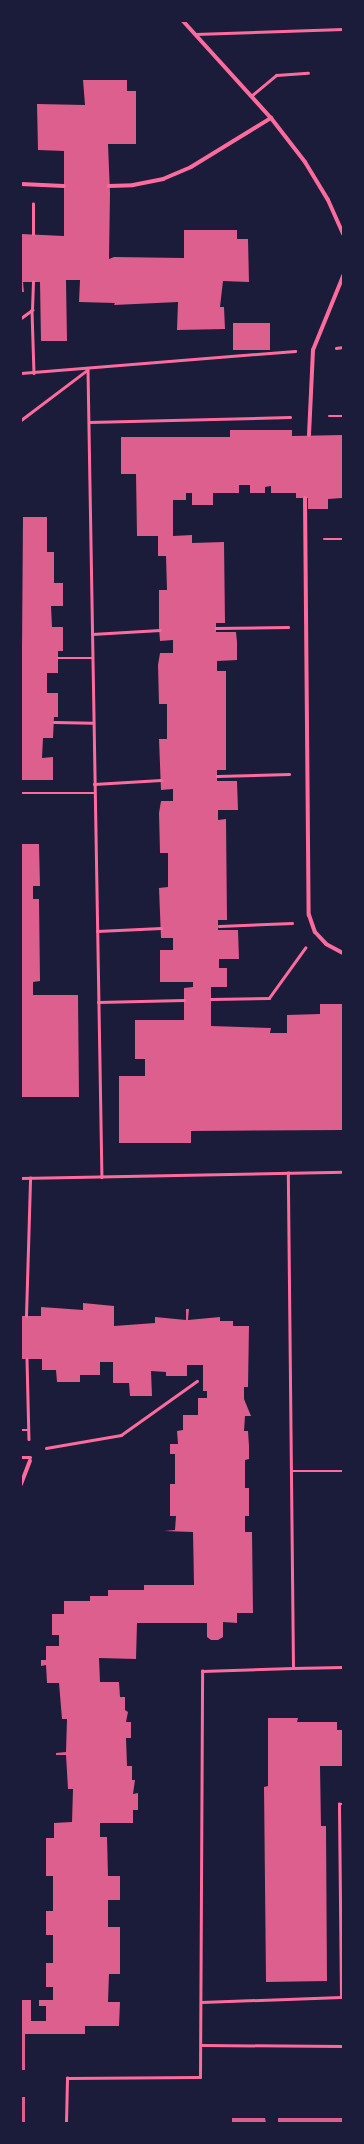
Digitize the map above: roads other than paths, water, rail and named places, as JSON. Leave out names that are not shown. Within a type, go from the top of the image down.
[{"type":"street","points":[[183,21],[271,118],[305,162],[328,200],[343,234]]},
{"type":"street","points":[[109,186],[133,185],[163,179],[191,168],[271,118]]},
{"type":"street","points":[[21,184],[64,186]]},
{"type":"street","points":[[309,435],[313,350],[343,276]]},
{"type":"street","points":[[305,498],[309,915],[315,932],[326,944],[343,953]]},
{"type":"street","points":[[21,1484],[30,1459]]},
{"type":"lane","points":[[194,34],[343,29]]},
{"type":"lane","points":[[251,96],[276,75],[308,73]]},
{"type":"lane","points":[[21,1457],[30,1459]]}]
